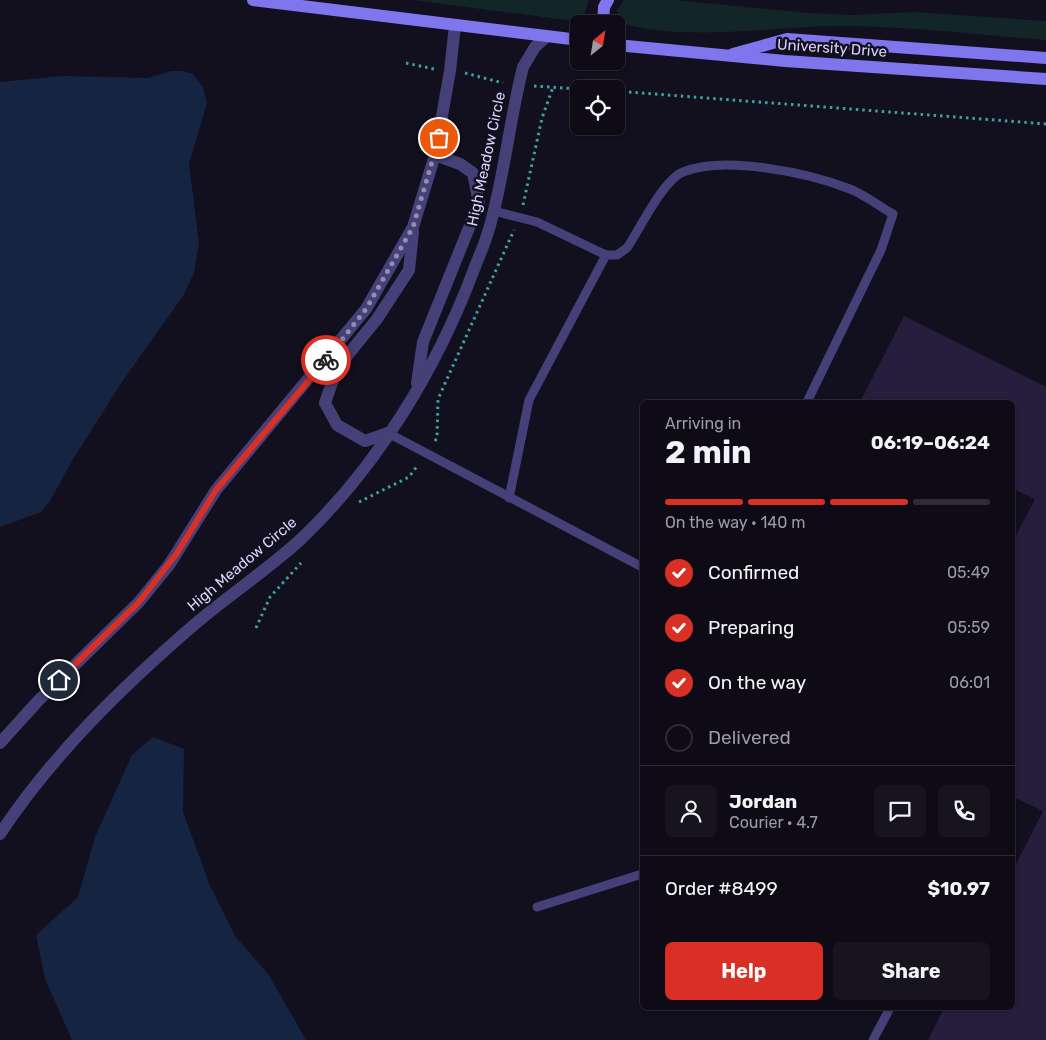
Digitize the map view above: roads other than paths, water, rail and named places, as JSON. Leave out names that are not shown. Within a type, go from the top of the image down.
[{"type":"main road","points":[[253,0],[570,39]]},
{"type":"main road","points":[[604,15],[604,7],[608,0]]},
{"type":"main road","points":[[726,56],[787,39],[1046,58]]},
{"type":"main road","name":"University Drive","points":[[625,45],[726,56],[1046,79]]},
{"type":"street","points":[[388,433],[365,441],[337,425],[325,403],[337,368],[378,319],[408,270],[413,227],[435,155],[450,71],[455,25]]},
{"type":"street","name":"High Meadow Circle","points":[[0,834],[34,788],[96,716],[127,684],[197,623],[301,538],[362,470],[388,433],[415,393],[457,313],[494,211],[523,67],[535,47],[546,36]]},
{"type":"street","points":[[415,393],[423,342],[479,203],[473,173],[460,164],[435,155]]},
{"type":"street","points":[[0,743],[38,700],[139,602],[174,557],[216,490],[366,309],[413,227]]},
{"type":"lane","points":[[494,211],[537,222],[606,255],[617,255],[628,248],[669,182],[683,172],[723,164],[807,174],[853,190],[893,214],[881,250],[808,400]]},
{"type":"lane","points":[[510,498],[529,400],[606,255]]},
{"type":"lane","points":[[388,433],[640,565]]},
{"type":"lane","points":[[537,908],[640,875]]},
{"type":"lane","points":[[873,1040],[889,1010]]},
{"type":"water","points":[[171,71],[193,74],[203,87],[207,103],[189,164],[199,243],[194,273],[183,296],[122,382],[73,459],[50,501],[41,512],[0,527],[0,82],[62,76],[148,78]]},
{"type":"water","points":[[153,737],[184,749],[183,812],[209,883],[235,936],[269,975],[306,1040],[72,1040],[45,979],[36,935],[78,897],[95,837],[132,755]]}]
